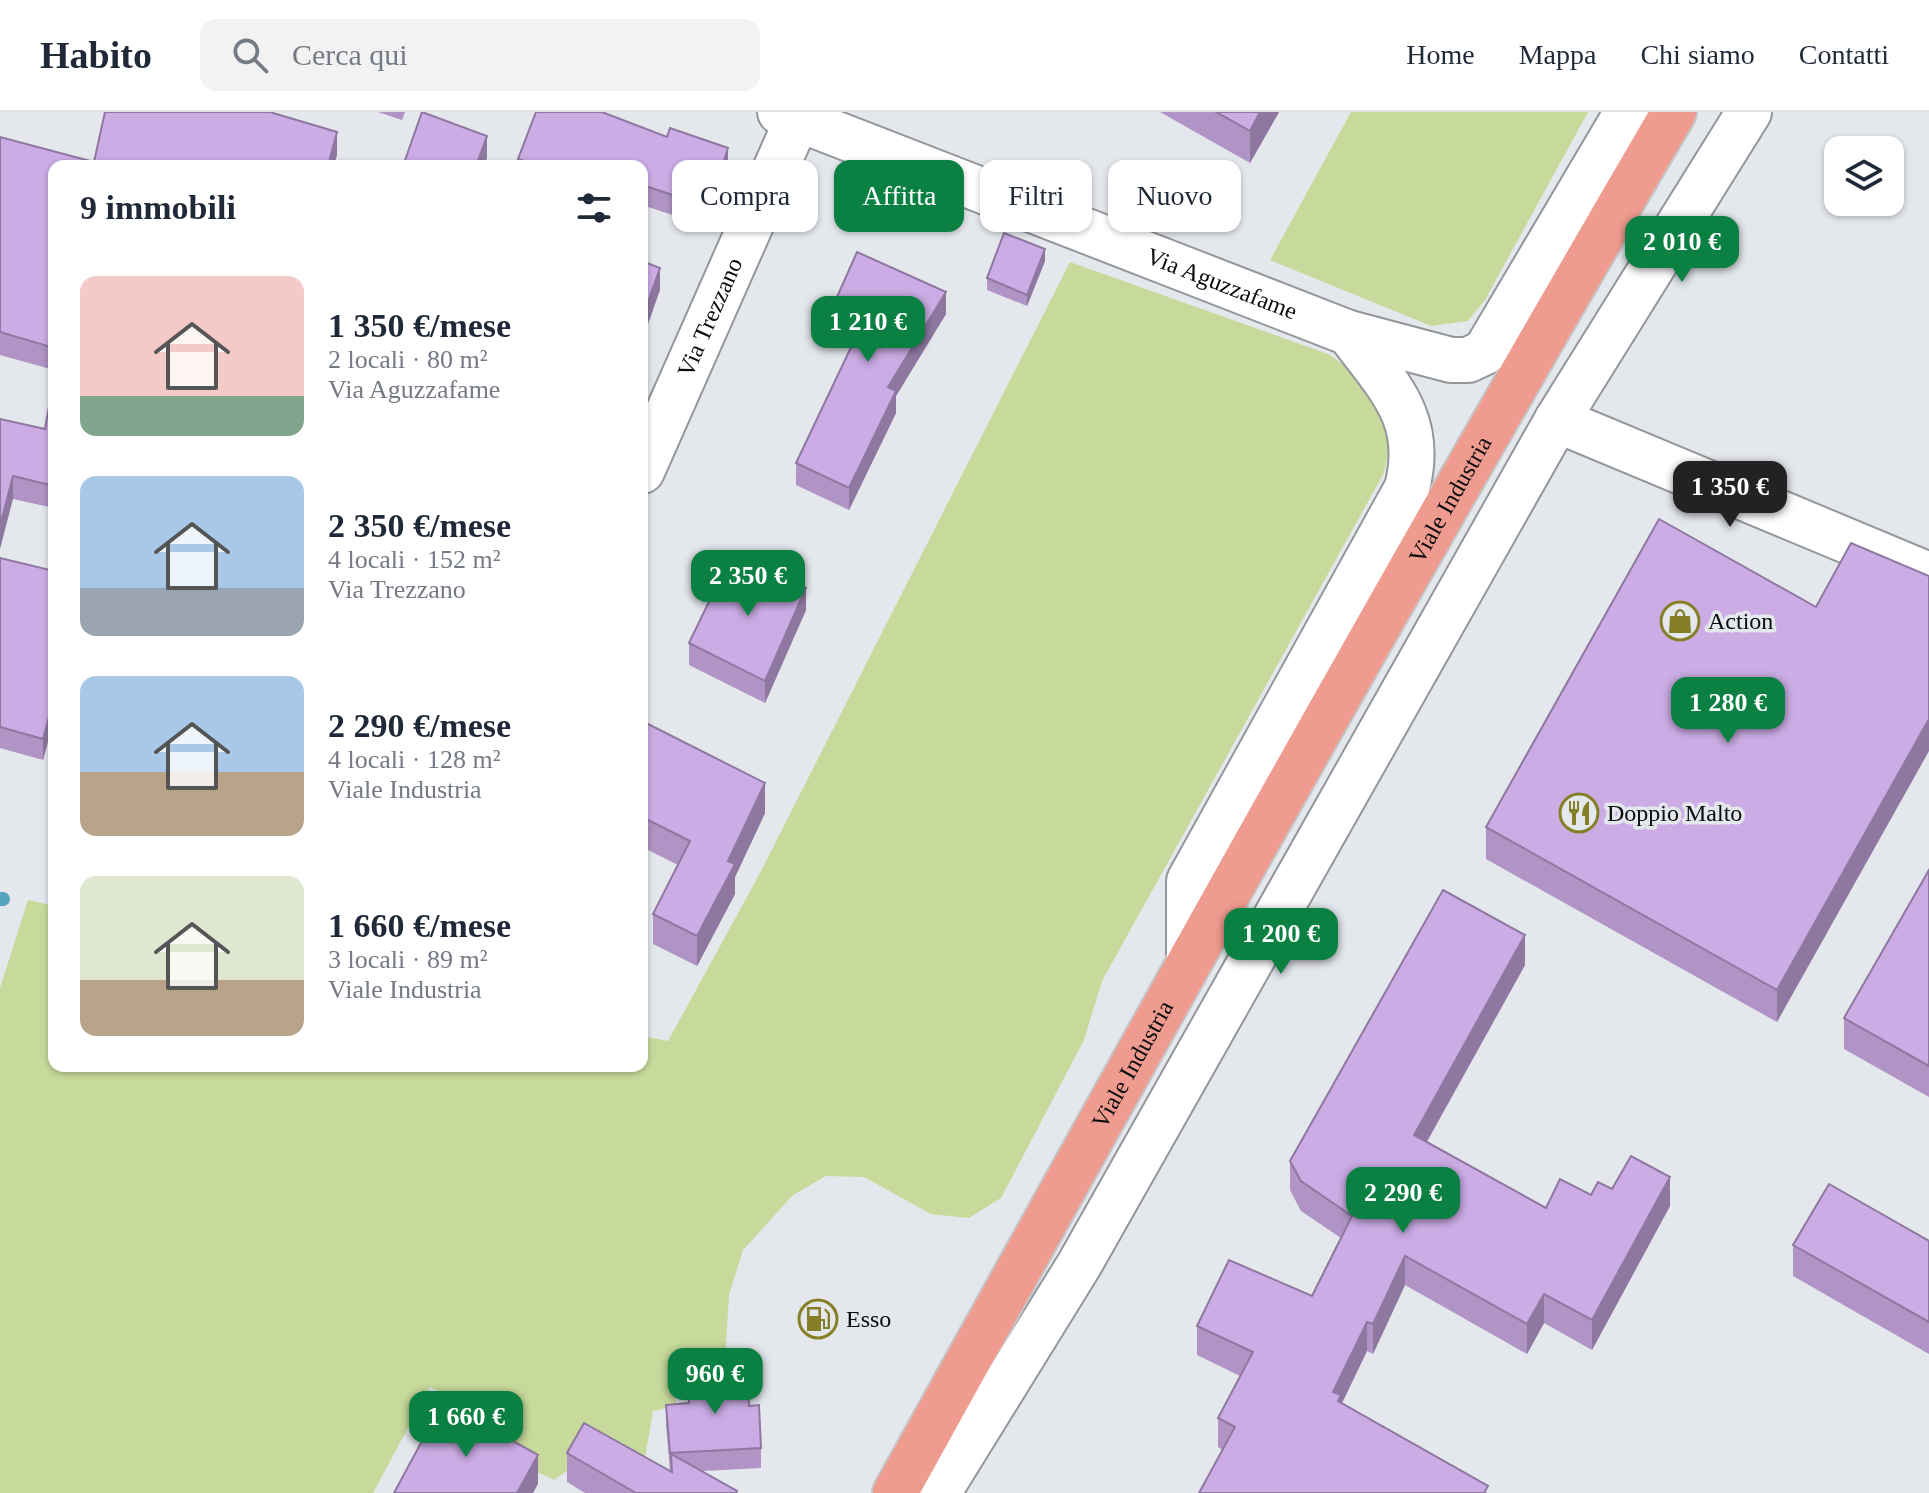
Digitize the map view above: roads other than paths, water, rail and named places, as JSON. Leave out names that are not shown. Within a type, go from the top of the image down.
[{"type":"main road","name":"Viale Industria","points":[[895,1493],[1189,961],[1513,387],[1674,112]]},
{"type":"street","name":"Via Aguzzafame","points":[[789,115],[1349,333],[1451,360],[1468,360],[1485,352],[1627,112]]},
{"type":"street","points":[[938,1493],[1079,1265],[1557,420],[1749,112]]},
{"type":"street","name":"Via Trezzano","points":[[648,456],[789,115]]},
{"type":"street","points":[[1189,961],[1189,881],[1407,488],[1414,462],[1413,435],[1405,409],[1349,333]]},
{"type":"street","points":[[1557,420],[1929,575]]},
{"type":"place","name":"Action","points":[[1680,621]]},
{"type":"place","name":"Doppio Malto","points":[[1579,813]]},
{"type":"place","name":"Esso","points":[[818,1319]]}]
